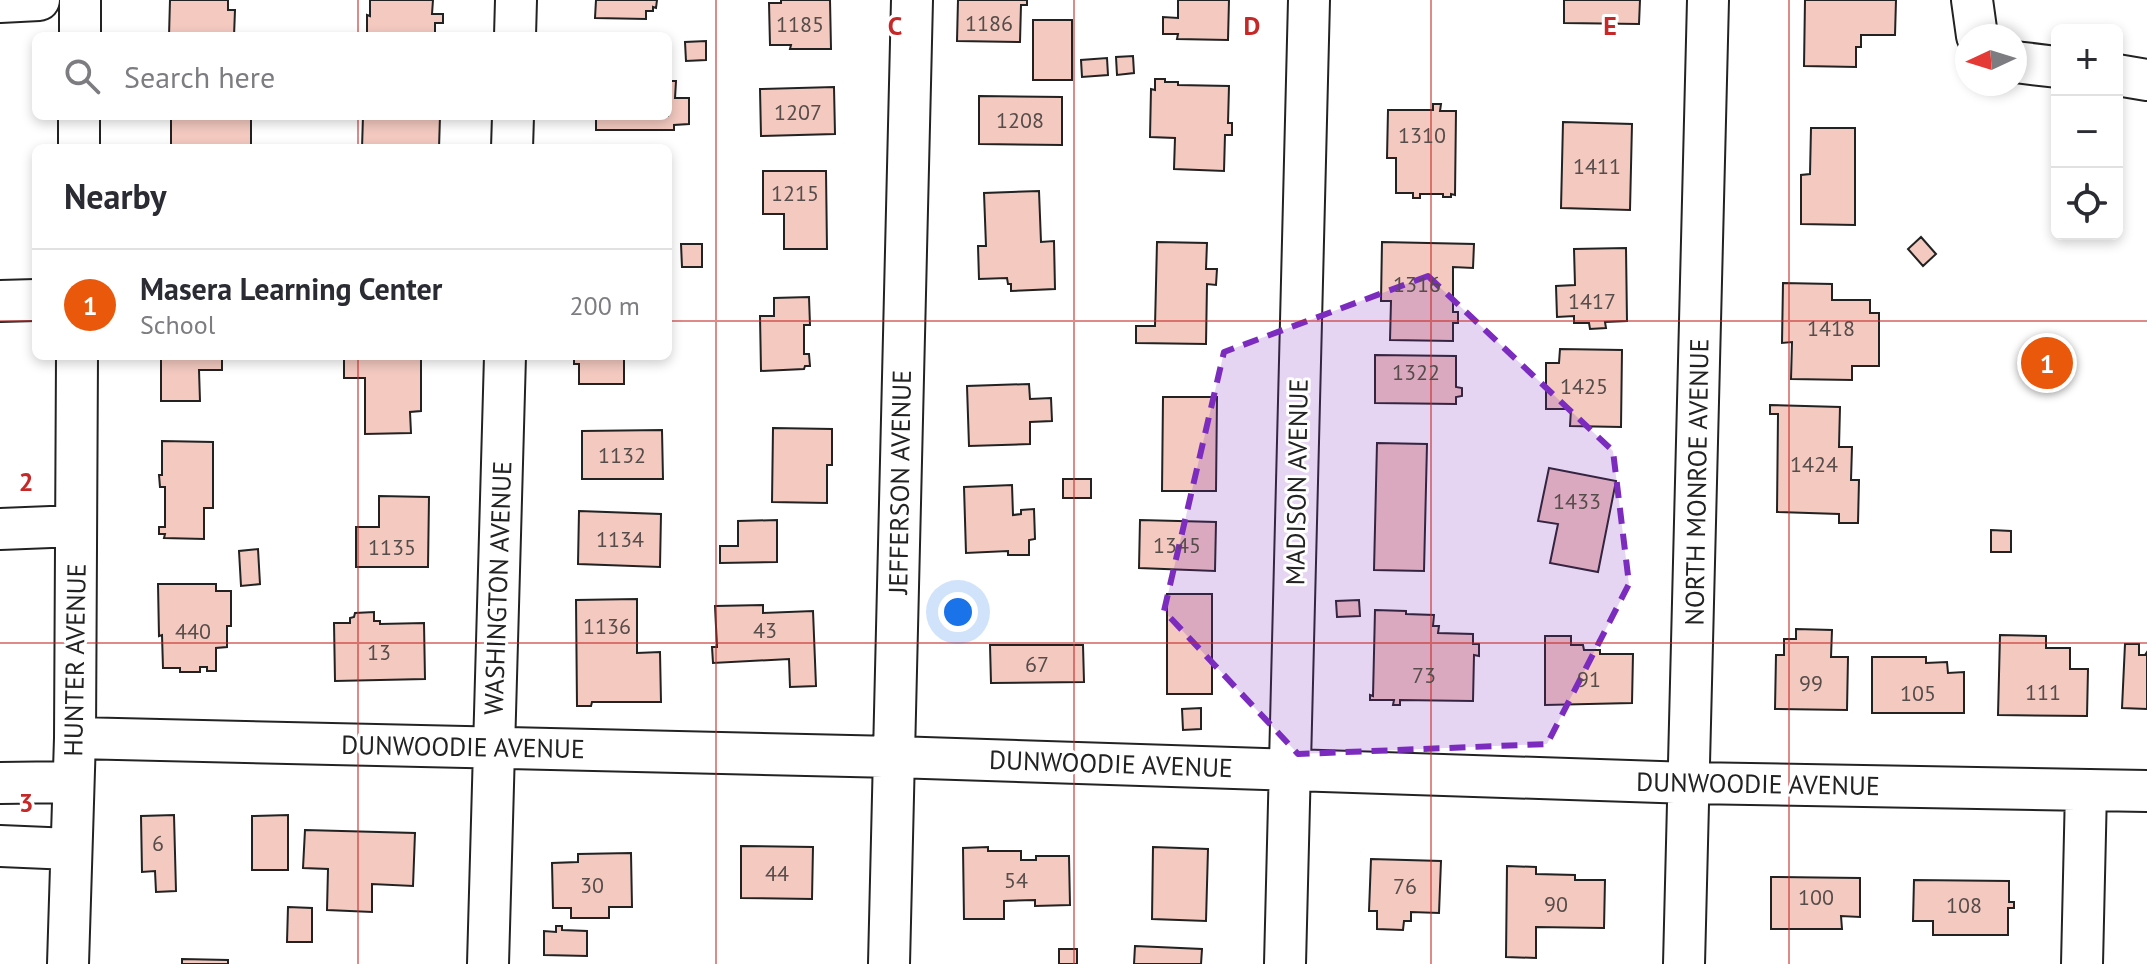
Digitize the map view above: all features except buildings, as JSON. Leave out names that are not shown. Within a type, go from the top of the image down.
[{"type":"street","points":[[0,2],[39,0]]},
{"type":"street","points":[[80,0],[80,32]]},
{"type":"street","points":[[515,32],[516,0]]},
{"type":"street","name":"JEFFERSON AVENUE","points":[[889,964],[912,0]]},
{"type":"street","name":"MADISON AVENUE","points":[[1285,964],[1309,0]]},
{"type":"street","name":"NORTH MONROE AVENUE","points":[[1684,964],[1708,0]]},
{"type":"street","points":[[1972,0],[1975,24]]},
{"type":"street","points":[[2027,63],[2051,66]]},
{"type":"street","points":[[2123,76],[2147,80]]},
{"type":"street","points":[[79,120],[79,144]]},
{"type":"street","points":[[512,144],[513,120]]},
{"type":"street","points":[[0,301],[32,300]]},
{"type":"street","name":"HUNTER AVENUE","points":[[68,964],[75,738],[77,360]]},
{"type":"street","name":"WASHINGTON AVENUE","points":[[488,964],[505,360]]},
{"type":"street","points":[[0,529],[76,526]]},
{"type":"street","name":"DUNWOODIE AVENUE","points":[[75,738],[894,757],[1690,783],[2147,791]]},
{"type":"street","points":[[0,783],[73,782]]},
{"type":"street","points":[[2082,964],[2086,790]]},
{"type":"street","points":[[0,846],[71,849]]},
{"type":"highlighted area","points":[[1428,276],[1613,451],[1629,584],[1547,744],[1298,754],[1164,611],[1224,352]]},
{"type":"place","name":"Masera Learning Center","points":[[2047,363]]}]
